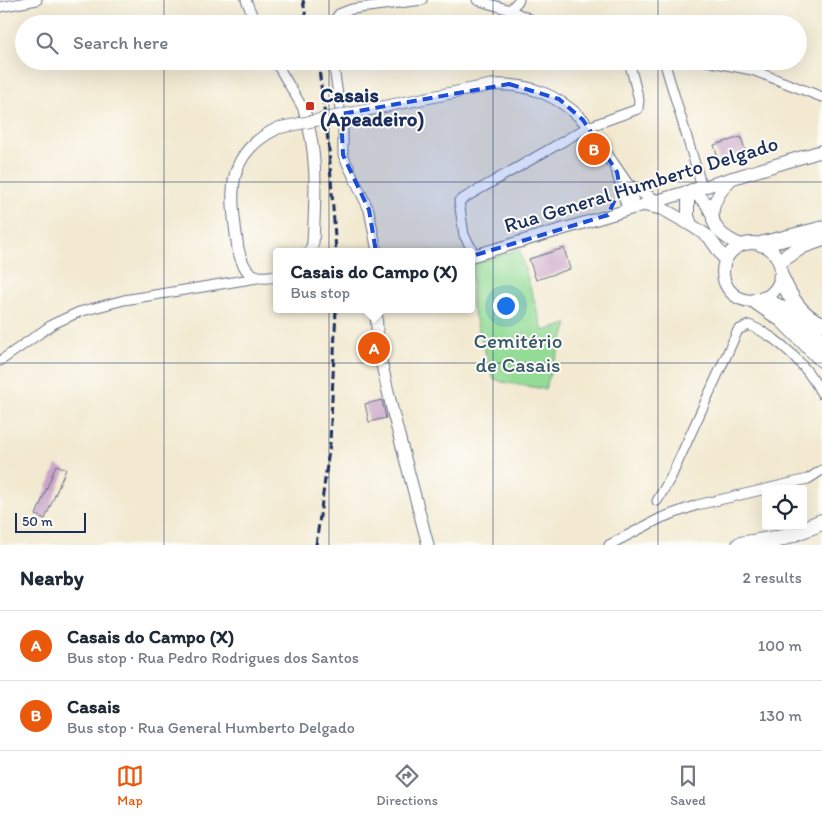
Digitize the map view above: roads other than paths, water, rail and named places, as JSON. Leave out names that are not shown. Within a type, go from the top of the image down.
[{"type":"highway","points":[[762,244],[822,229]]},
{"type":"highway","points":[[780,261],[802,246],[822,240]]},
{"type":"highway","points":[[781,277],[797,306],[808,317],[822,324]]},
{"type":"highway","points":[[760,300],[792,314],[822,341]]},
{"type":"highway","points":[[760,300],[822,359]]},
{"type":"highway","points":[[764,545],[822,522]]},
{"type":"highway","points":[[740,545],[787,537]]},
{"type":"main road","name":"Rua General Humberto Delgado","points":[[636,207],[822,151]]},
{"type":"main road","points":[[732,178],[723,188],[712,214],[712,221],[719,233],[741,244],[762,244],[769,248],[780,261],[781,277],[772,294],[760,300],[739,298],[726,286],[723,269],[725,260],[734,248],[741,244]]},
{"type":"main road","points":[[697,188],[712,214]]},
{"type":"main road","points":[[691,225],[688,209],[697,188]]},
{"type":"main road","points":[[636,207],[663,209],[691,225],[709,238],[725,260]]},
{"type":"street","points":[[0,7],[38,0]]},
{"type":"street","points":[[246,0],[252,15]]},
{"type":"street","points":[[337,15],[352,9],[422,0]]},
{"type":"street","points":[[477,0],[521,15]]},
{"type":"street","points":[[510,10],[519,0]]},
{"type":"street","points":[[280,70],[304,110],[310,131],[316,177],[311,248]]},
{"type":"street","points":[[334,70],[343,129],[343,155],[370,210],[376,248]]},
{"type":"street","points":[[470,248],[464,235],[459,201],[586,123],[638,110],[639,100],[631,70]]},
{"type":"street","points":[[666,70],[697,188]]},
{"type":"street","points":[[752,70],[822,97]]},
{"type":"street","points":[[257,278],[246,271],[238,248],[232,186],[236,170],[251,144],[278,128],[483,86],[509,84],[542,91],[565,104],[586,123],[618,172],[636,207]]},
{"type":"street","points":[[624,186],[657,201]]},
{"type":"street","points":[[608,215],[624,186]]},
{"type":"street","name":"Rua General Humberto Delgado","points":[[475,255],[636,207]]},
{"type":"street","points":[[0,361],[53,324],[86,310],[142,296],[273,276]]},
{"type":"street","points":[[376,313],[376,335],[391,404],[428,545]]},
{"type":"street","points":[[657,501],[671,477],[738,330],[749,325],[759,329],[787,349],[822,394]]},
{"type":"street","points":[[783,485],[808,479],[822,470]]},
{"type":"street","points":[[610,545],[661,518],[696,504],[762,490]]},
{"type":"railway","points":[[303,0],[306,15]]},
{"type":"railway","points":[[319,70],[329,149],[336,248]]},
{"type":"railway","points":[[316,545],[330,443],[336,313]]},
{"type":"place","name":"Casais (Apeadeiro)","points":[[310,106]]},
{"type":"place","name":"Casais","points":[[594,149]]},
{"type":"place","name":"Casais do Campo (X)","points":[[374,348]]},
{"type":"park label","name":"Cemitério de Casais","points":[[518,352]]}]
